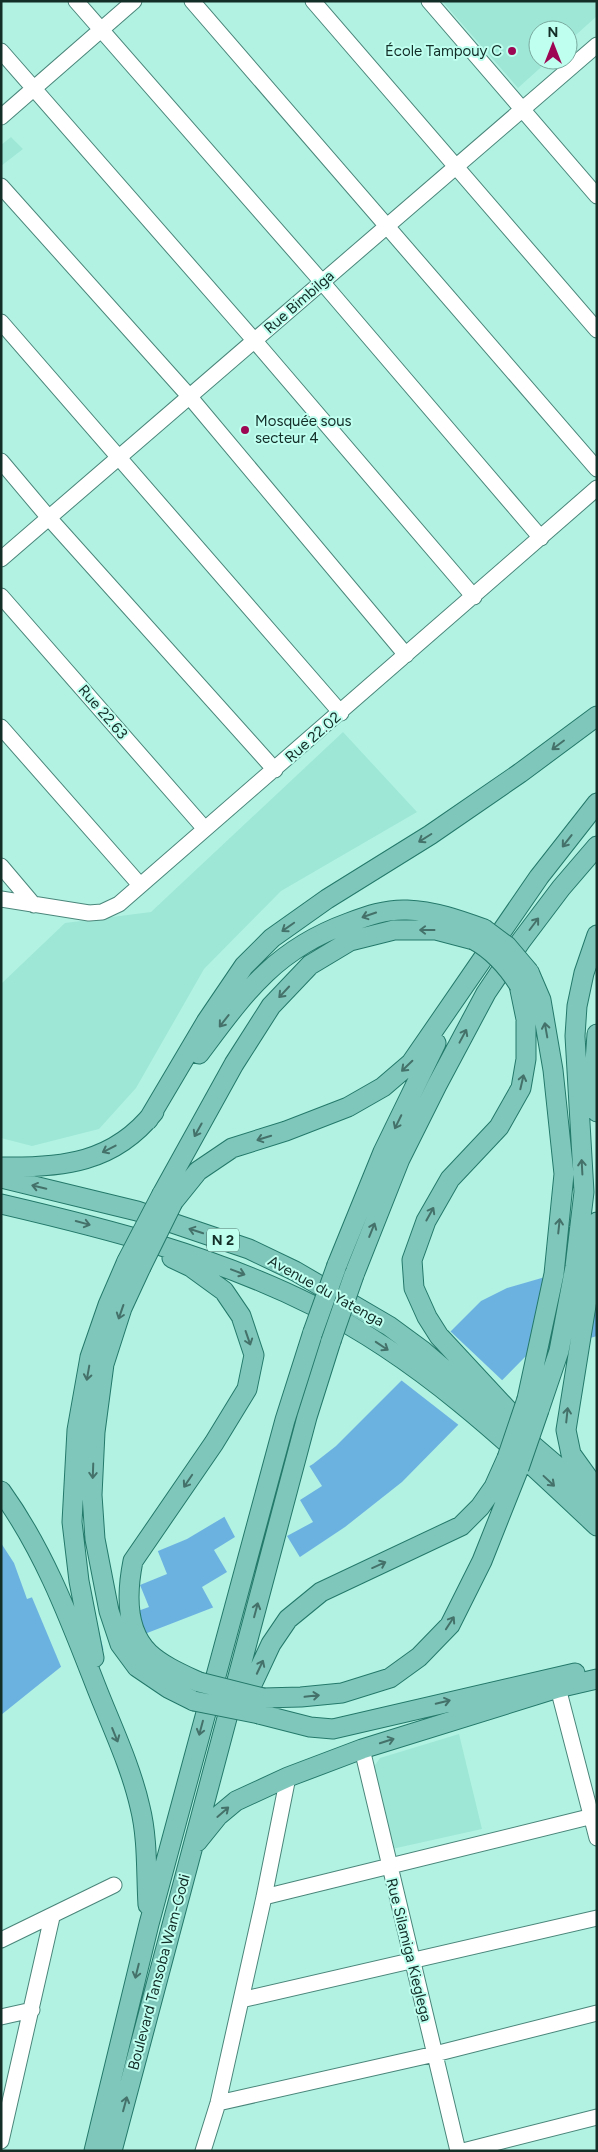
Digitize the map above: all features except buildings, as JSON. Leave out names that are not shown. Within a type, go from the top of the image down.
[{"type":"main road","points":[[148,1120],[206,1022],[238,974],[272,938],[327,899],[438,830],[597,716]]},
{"type":"main road","points":[[168,1198],[198,1171],[232,1148],[286,1131],[348,1107],[383,1088],[411,1062],[539,877],[597,803]]},
{"type":"main road","points":[[216,1758],[294,1469],[331,1341],[354,1275],[400,1159],[486,993],[521,941],[561,888],[597,846]]},
{"type":"main road","points":[[1,1167],[44,1168],[90,1159],[118,1145],[148,1120],[262,975],[294,948],[334,928],[375,912],[406,910],[446,916],[479,934],[486,946],[524,978],[540,1000],[553,1070],[564,1174],[554,1274],[537,1357],[533,1405]]},
{"type":"main road","points":[[148,1924],[145,1844],[140,1807],[121,1749],[103,1703],[89,1656],[72,1522],[77,1430],[90,1358],[108,1305],[134,1264],[234,1064],[271,1006],[310,964],[350,941],[394,930],[436,930],[479,934]]},
{"type":"main road","points":[[597,935],[584,973],[577,1006],[575,1036],[584,1192],[584,1265],[580,1341],[566,1430],[571,1454],[597,1490]]},
{"type":"main road","points":[[524,978],[526,1059],[521,1088],[499,1127],[450,1179],[426,1221],[412,1260],[414,1288],[426,1317],[483,1403],[565,1473],[597,1504]]},
{"type":"main road","name":"Boulevard Tansoba Wam-Godi","points":[[94,2151],[148,1924],[238,1597],[284,1420],[312,1332],[383,1152],[466,984]]},
{"type":"main road","points":[[597,1034],[594,1076],[597,1112]]},
{"type":"main road","points":[[1,1161],[44,1168]]},
{"type":"main road","name":"Avenue du Yatenga","points":[[1,1178],[137,1211],[249,1249],[295,1271],[337,1295],[389,1326],[423,1351],[483,1403],[520,1453],[597,1526]]},
{"type":"main road","name":"Avenue du Yatenga","points":[[1,1204],[121,1234],[197,1256],[263,1282],[322,1310],[412,1366],[483,1403]]},
{"type":"main road","points":[[134,1264],[104,1364],[95,1432],[92,1495],[96,1539],[109,1611],[120,1644],[137,1667],[168,1688],[194,1701],[261,1706],[301,1697],[342,1693],[390,1678],[419,1657],[450,1625],[482,1561],[533,1405],[559,1351],[597,1222]]},
{"type":"main road","points":[[121,1234],[191,1267],[224,1290],[241,1316],[254,1355],[247,1389],[209,1451],[134,1561],[129,1596],[133,1624],[139,1639],[149,1652],[173,1670],[310,1727],[333,1728],[555,1676],[596,1678]]},
{"type":"main road","points":[[216,1758],[271,1644],[288,1619],[322,1592],[461,1526],[480,1507],[513,1463]]},
{"type":"main road","points":[[1,1491],[22,1520],[89,1656]]},
{"type":"main road","points":[[192,1849],[218,1816],[236,1801],[288,1777],[362,1749],[596,1678]]},
{"type":"main road","name":"Boulevard Tansoba Wam-Godi","points":[[112,2151],[216,1758]]},
{"type":"street","points":[[76,1],[322,282],[540,538]]},
{"type":"street","points":[[1,117],[134,1]]},
{"type":"street","points":[[192,1],[386,227],[597,468]]},
{"type":"street","points":[[313,1],[597,330]]},
{"type":"street","points":[[429,1],[597,196]]},
{"type":"street","points":[[1,51],[254,340],[474,597]]},
{"type":"street","name":"Rue Bimbilga","points":[[1,559],[522,108],[594,53]]},
{"type":"street","points":[[1,186],[189,396],[406,655]]},
{"type":"street","points":[[1,322],[341,713]]},
{"type":"street","points":[[1,460],[49,518],[274,770]]},
{"type":"street","name":"Rue 22.02","points":[[1,899],[89,913],[102,912],[119,904],[341,713],[597,488]]},
{"type":"street","name":"Rue 22.63","points":[[1,596],[205,829]]},
{"type":"street","points":[[1,727],[140,886]]},
{"type":"street","points":[[1,866],[34,905]]},
{"type":"street","points":[[558,1688],[594,1816],[597,1838]]},
{"type":"street","name":"Rue Silamiga Kieglega","points":[[362,1749],[458,2151]]},
{"type":"street","points":[[203,2151],[218,2103],[264,1897],[288,1777]]},
{"type":"street","points":[[264,1897],[594,1816]]},
{"type":"street","points":[[1,1940],[52,1917],[114,1885]]},
{"type":"street","points":[[1,2141],[8,2093],[32,2010],[52,1917]]},
{"type":"street","points":[[241,2000],[597,1918]]},
{"type":"street","points":[[1,2017],[32,2010]]},
{"type":"street","points":[[218,2103],[434,2054],[597,2013]]},
{"type":"street","points":[[463,2151],[597,2117]]},
{"type":"shaded area","name":"École Tampouy C","points":[[442,1],[597,1],[597,16],[578,33],[578,20],[528,20],[528,70],[538,70],[518,88]]},
{"type":"shaded area","points":[[11,137],[23,149],[1,166],[1,145]]},
{"type":"shaded area","points":[[343,732],[417,812],[281,891],[204,969],[136,1088],[99,1129],[32,1146],[1,1138],[1,984],[65,923],[151,912]]},
{"type":"shaded area","points":[[459,1734],[482,1829],[392,1849],[373,1768],[380,1758]]},
{"type":"water","points":[[597,1262],[597,1336],[525,1357],[402,1482],[345,1527],[294,1561],[222,1604],[62,1666],[1,1715],[1,1543],[14,1563],[27,1599],[117,1568],[187,1539],[313,1464],[336,1446],[481,1301],[507,1288]]},
{"type":"pier","points":[[449,1330],[504,1382],[460,1426],[401,1380]]},
{"type":"pier","points":[[308,1464],[322,1486],[300,1500],[313,1522],[287,1536],[301,1559],[214,1609],[202,1587],[227,1572],[214,1550],[235,1537],[223,1514]]},
{"type":"pier","points":[[157,1549],[167,1574],[140,1585],[149,1607],[135,1612],[144,1636],[104,1652],[86,1577]]},
{"type":"pier","points":[[83,1578],[97,1654],[62,1669],[31,1595]]},
{"type":"place","name":"École Tampouy C","points":[[512,51]]},
{"type":"place","name":"Mosquée sous secteur 4","points":[[245,430]]}]
